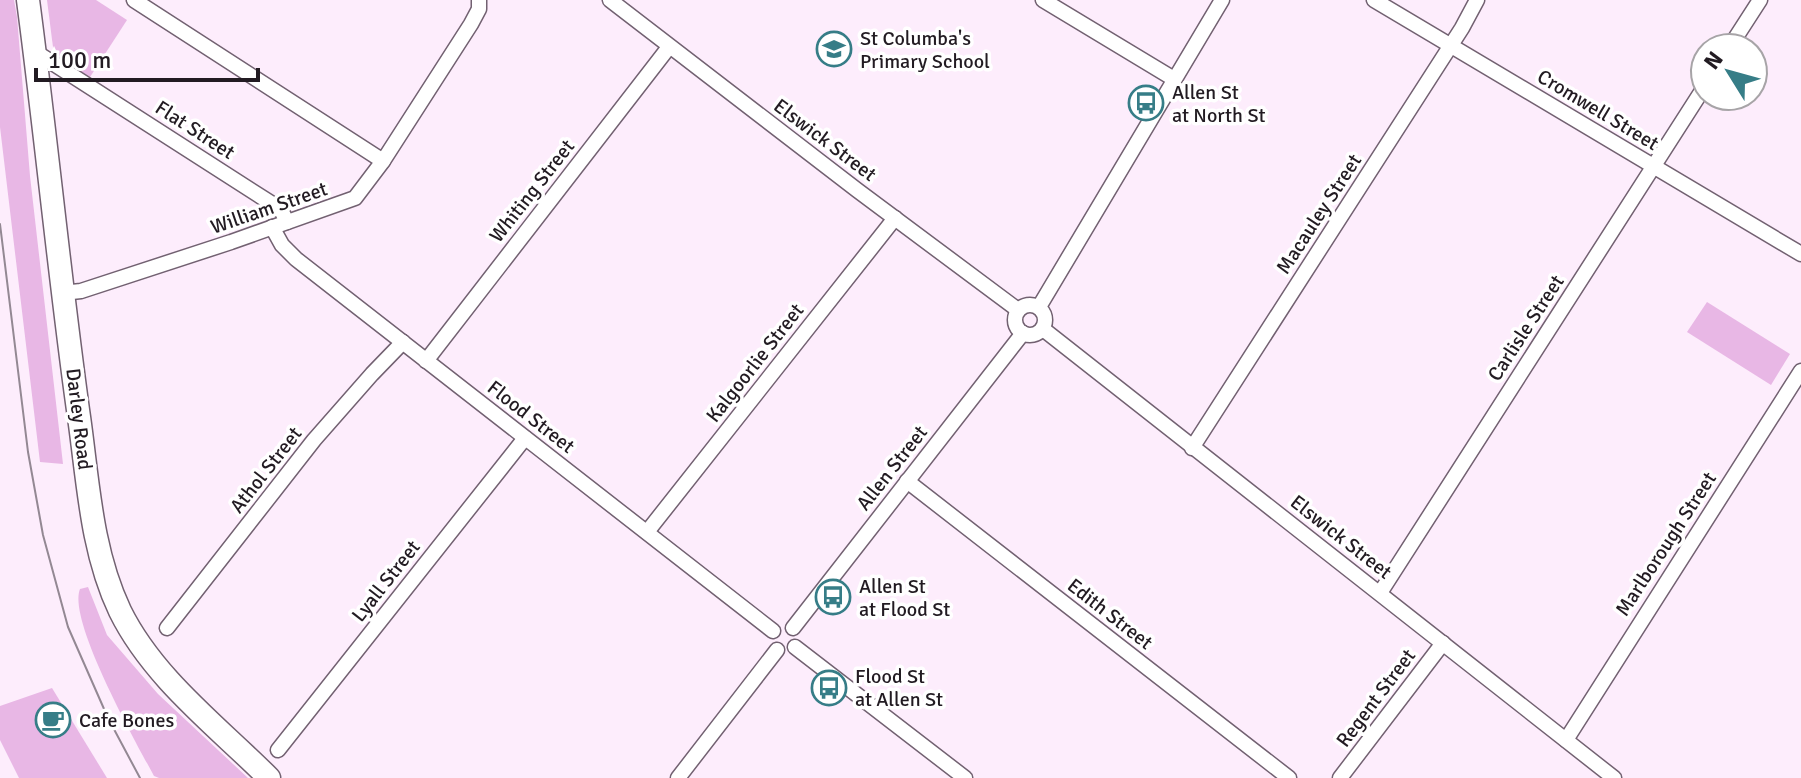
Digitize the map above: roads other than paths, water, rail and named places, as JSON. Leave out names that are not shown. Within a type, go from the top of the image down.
[{"type":"main road","name":"Darley Road","points":[[28,0],[88,494],[106,578],[129,625],[156,664],[193,705],[269,778]]},
{"type":"street","points":[[134,0],[383,161]]},
{"type":"street","name":"William Street","points":[[62,293],[81,291],[355,198],[383,161],[476,16],[479,0]]},
{"type":"street","name":"Elswick Street","points":[[610,0],[1018,310]]},
{"type":"street","points":[[1043,0],[1174,79]]},
{"type":"street","points":[[1039,307],[1222,0]]},
{"type":"street","name":"Cromwell Street","points":[[1374,0],[1801,254]]},
{"type":"street","name":"Macauley Street","points":[[1192,448],[1477,0]]},
{"type":"street","points":[[1739,32],[1760,0]]},
{"type":"street","name":"Whiting Street","points":[[426,361],[669,47]]},
{"type":"street","name":"Flat Street","points":[[34,51],[277,207],[287,222]]},
{"type":"street","name":"Carlisle Street","points":[[1380,593],[1689,111]]},
{"type":"street","name":"Kalgoorlie Street","points":[[647,532],[895,218]]},
{"type":"street","name":"Flood Street","points":[[272,227],[282,245],[296,259],[773,631]]},
{"type":"street","points":[[1028,304],[1039,307],[1045,315],[1043,329],[1034,335],[1023,333],[1016,326],[1018,310],[1028,304]]},
{"type":"street","name":"Elswick Street","points":[[1043,329],[1614,778]]},
{"type":"street","name":"Allen Street","points":[[793,628],[1023,333]]},
{"type":"street","name":"Athol Street","points":[[167,628],[314,440],[403,342]]},
{"type":"street","name":"Marlborough Street","points":[[1566,740],[1801,371]]},
{"type":"street","name":"Lyall Street","points":[[278,750],[525,438]]},
{"type":"street","name":"Edith Street","points":[[907,481],[1289,778]]},
{"type":"street","points":[[785,625],[793,628],[798,635],[795,647],[784,652],[777,650],[771,641],[773,631],[785,625]]},
{"type":"street","name":"Regent Street","points":[[1340,778],[1443,643]]},
{"type":"street","points":[[795,647],[965,778]]},
{"type":"street","points":[[678,778],[777,650]]},
{"type":"tram line","points":[[0,224],[28,452],[43,535],[68,627],[108,718],[140,778]]},
{"type":"place","name":"St Columba's Primary School","points":[[834,49]]},
{"type":"place","name":"Allen St at North St","points":[[1146,103]]},
{"type":"place","name":"Allen St at Flood St","points":[[833,597]]},
{"type":"place","name":"Flood St at Allen St","points":[[829,688]]},
{"type":"place","name":"Cafe Bones","points":[[53,720]]}]
